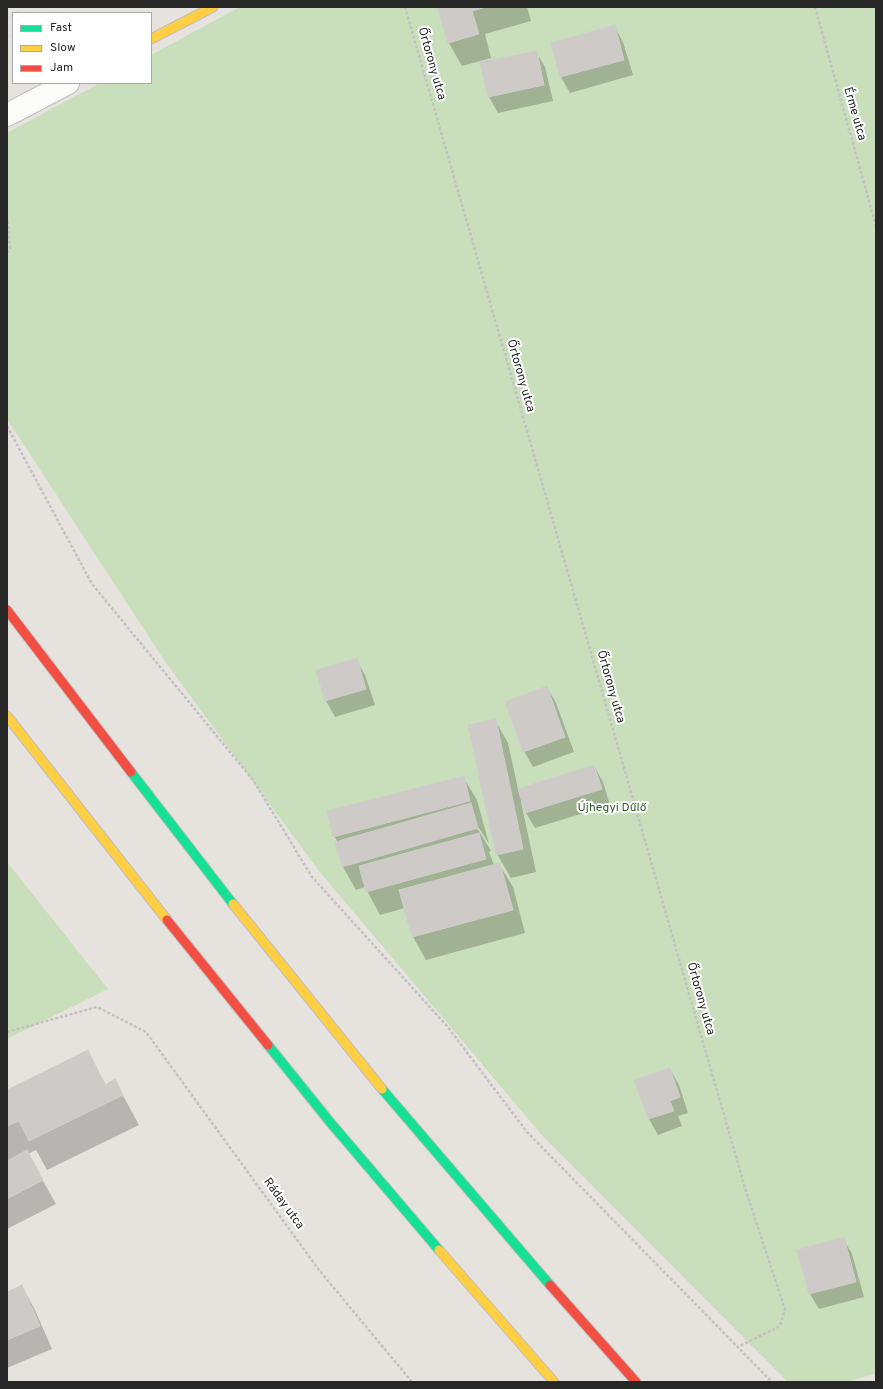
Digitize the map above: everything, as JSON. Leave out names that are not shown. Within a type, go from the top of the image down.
[{"type":"main road","points":[[152,39],[213,7]]},
{"type":"main road","points":[[7,610],[239,912],[372,1077],[505,1234],[636,1382]]},
{"type":"main road","points":[[7,716],[172,926],[330,1122],[502,1324],[554,1382]]},
{"type":"street","points":[[7,115],[66,84]]},
{"type":"path","name":"Őrtorony utca","points":[[405,7],[745,1188],[785,1309],[780,1326],[738,1347]]},
{"type":"path","name":"Érme utca","points":[[815,7],[876,226]]},
{"type":"path","points":[[7,216],[10,248],[7,252]]},
{"type":"path","points":[[7,426],[92,584],[253,780],[312,877],[447,1026],[527,1132],[772,1382]]},
{"type":"path","name":"Ráday utca","points":[[7,1032],[97,1007],[146,1032],[319,1270],[412,1382]]},
{"type":"green space","name":"Újhegyi Dűlő","points":[[240,7],[876,7],[876,1373],[847,1382],[788,1382],[541,1134],[319,871],[164,660],[7,419],[7,133],[98,84],[152,84],[152,54]]},
{"type":"green space","points":[[7,862],[108,989],[7,1039]]},
{"type":"building","points":[[437,7],[486,7],[472,11],[479,34],[448,43]]},
{"type":"building","points":[[615,25],[624,60],[560,77],[551,43]]},
{"type":"building","points":[[537,51],[544,85],[488,97],[480,62]]},
{"type":"building","points":[[357,658],[366,689],[325,701],[316,670]]},
{"type":"building","points":[[547,686],[565,737],[523,752],[505,702]]},
{"type":"building","points":[[496,719],[523,849],[496,855],[468,725]]},
{"type":"building","points":[[594,765],[602,789],[525,813],[518,789]]},
{"type":"building","points":[[464,776],[470,801],[333,837],[327,811]]},
{"type":"building","points":[[471,803],[478,828],[342,867],[335,842]]},
{"type":"building","points":[[479,833],[486,859],[366,892],[359,866]]},
{"type":"building","points":[[500,863],[513,910],[412,937],[399,890]]},
{"type":"building","points":[[88,1050],[105,1085],[115,1079],[123,1095],[29,1141],[19,1121],[7,1126],[7,1090]]},
{"type":"building","points":[[670,1068],[680,1097],[670,1101],[674,1111],[648,1119],[634,1080]]},
{"type":"building","points":[[27,1150],[43,1180],[7,1199],[7,1161]]},
{"type":"building","points":[[844,1237],[856,1282],[809,1294],[797,1250]]},
{"type":"building","points":[[22,1285],[40,1326],[7,1340],[7,1292]]},
{"type":"tram line","points":[[17,12],[25,7]]},
{"type":"tram line","points":[[50,12],[58,7]]},
{"type":"tram line","points":[[7,18],[12,15]]},
{"type":"tram line","points":[[7,37],[12,34]]},
{"type":"traffic: fast","points":[[131,772],[233,904]]},
{"type":"traffic: fast","points":[[268,1045],[330,1122],[439,1250]]},
{"type":"traffic: fast","points":[[382,1089],[550,1285]]},
{"type":"traffic: slow","points":[[152,38],[213,7]]},
{"type":"traffic: slow","points":[[7,716],[167,920]]},
{"type":"traffic: slow","points":[[233,904],[382,1089]]},
{"type":"traffic: slow","points":[[439,1250],[554,1382]]},
{"type":"traffic: jam","points":[[7,610],[131,772]]},
{"type":"traffic: jam","points":[[167,920],[268,1045]]},
{"type":"traffic: jam","points":[[550,1285],[636,1382]]}]
